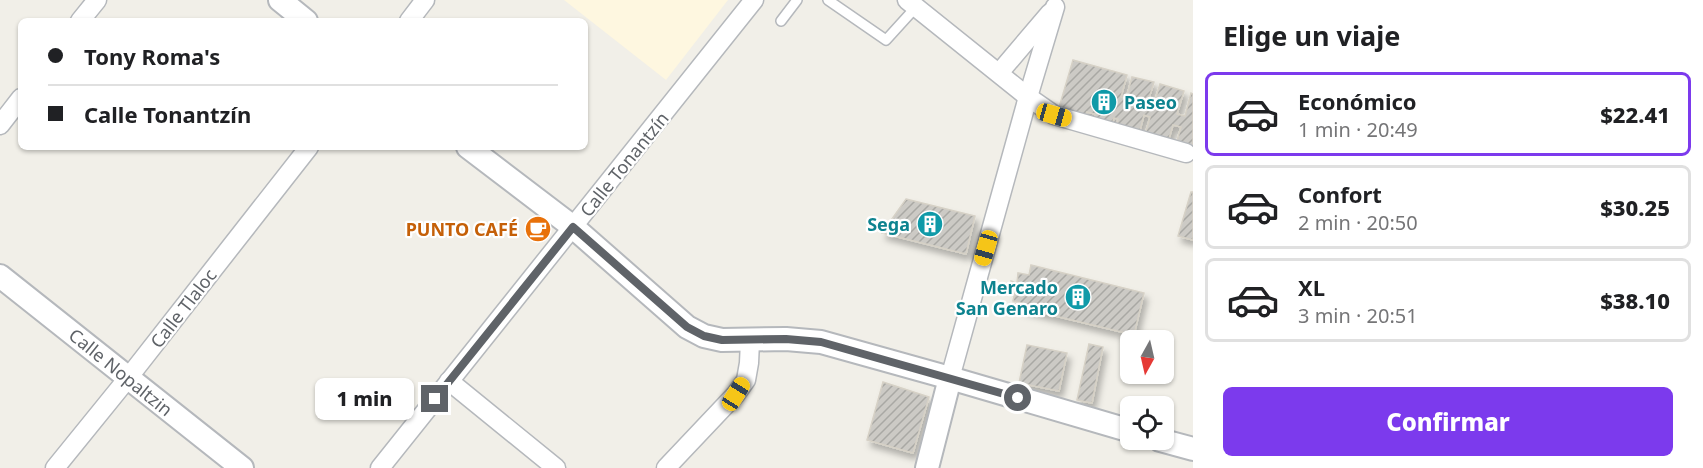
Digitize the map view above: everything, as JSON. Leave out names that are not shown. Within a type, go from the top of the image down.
[{"type":"street","points":[[82,18],[96,0]]},
{"type":"street","points":[[280,0],[302,18]]},
{"type":"street","points":[[411,18],[425,0]]},
{"type":"street","name":"Calle Tonantzín","points":[[380,468],[754,0]]},
{"type":"street","points":[[912,4],[1028,97],[1054,115],[1186,153]]},
{"type":"street","points":[[999,73],[1058,4]]},
{"type":"street","points":[[927,468],[1028,97],[1058,4]]},
{"type":"street","points":[[0,125],[18,102]]},
{"type":"street","name":"Calle Tlaloc","points":[[55,468],[307,150]]},
{"type":"street","points":[[472,150],[573,227],[687,327],[704,336],[722,340],[786,339],[821,342],[1120,428]]},
{"type":"street","name":"Calle Nopaltzin","points":[[0,276],[242,468]]},
{"type":"street","points":[[666,468],[736,394],[746,380],[750,340]]},
{"type":"street","points":[[449,381],[556,468]]},
{"type":"street","points":[[1174,444],[1193,449]]},
{"type":"lane","points":[[782,21],[797,0]]},
{"type":"lane","points":[[828,0],[886,40],[912,4]]},
{"type":"shaded area","points":[[564,0],[728,0],[666,80]]},
{"type":"building","name":"Paseo","points":[[1073,60],[1127,75],[1121,97],[1126,99],[1132,77],[1154,82],[1147,105],[1153,107],[1160,84],[1184,91],[1177,114],[1185,116],[1191,93],[1193,94],[1193,149],[1176,144],[1181,127],[1173,125],[1168,142],[1145,135],[1150,117],[1144,115],[1139,134],[1116,127],[1118,119],[1114,118],[1112,126],[1094,121],[1095,114],[1087,112],[1085,118],[1058,111]]},
{"type":"building","points":[[1191,192],[1193,192],[1193,240],[1178,236]]},
{"type":"building","name":"Sega","points":[[906,199],[975,216],[966,254],[882,233]]},
{"type":"building","name":"Mercado San Genaro","points":[[1031,265],[1144,293],[1135,330],[1120,332],[1022,308],[1023,303],[1013,301],[1016,287],[1010,286],[1011,281],[1017,283],[1018,273],[1029,275]]},
{"type":"building","points":[[1089,344],[1103,347],[1092,403],[1077,400]]},
{"type":"building","points":[[1027,345],[1067,353],[1059,391],[1019,383]]},
{"type":"building","points":[[883,382],[929,397],[913,453],[867,440]]},
{"type":"place","name":"Paseo","points":[[1104,102]]},
{"type":"place","name":"Sega","points":[[930,224]]},
{"type":"place","name":"PUNTO CAFÉ","points":[[538,229]]},
{"type":"place","name":"Mercado San Genaro","points":[[1078,297]]},
{"type":"route","points":[[435,399],[573,227],[687,327],[704,336],[722,340],[786,339],[821,342],[1018,398]]}]
